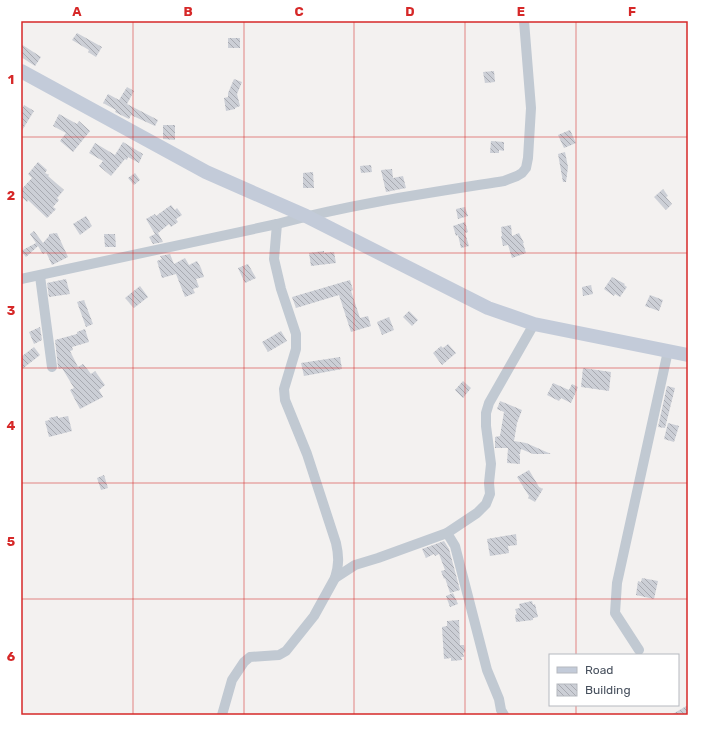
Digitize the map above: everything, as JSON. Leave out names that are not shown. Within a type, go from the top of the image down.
[{"type":"street","points":[[21,279],[277,224],[306,216],[413,195],[504,181],[517,176],[526,168],[531,108],[524,21]]},
{"type":"street","points":[[21,71],[206,172],[306,216],[488,308],[534,324],[688,355]]},
{"type":"street","points":[[222,715],[232,680],[244,662],[250,657],[278,655],[286,652],[314,616],[335,578],[339,565],[339,555],[336,543],[307,454],[285,400],[284,389],[296,350],[296,334],[274,259],[277,224]]},
{"type":"street","points":[[40,276],[52,368]]},
{"type":"street","points":[[335,578],[355,564],[378,558],[447,533],[477,513],[486,504],[490,494],[489,483],[491,464],[486,426],[486,413],[489,403],[534,324]]},
{"type":"street","points":[[639,650],[615,613],[617,583],[668,351]]},
{"type":"street","points":[[447,533],[455,546],[487,670],[500,699],[501,710],[504,715]]},
{"type":"building","points":[[77,33],[102,47],[96,57],[88,52],[89,50],[72,40]]},
{"type":"building","points":[[228,38],[240,38],[240,48],[228,48]]},
{"type":"building","points":[[21,44],[41,57],[35,66],[21,57]]},
{"type":"building","points":[[494,71],[495,82],[485,83],[483,72]]},
{"type":"building","points":[[234,79],[242,82],[237,94],[240,106],[226,111],[224,98],[228,97],[228,93]]},
{"type":"building","points":[[127,87],[134,91],[127,104],[158,120],[155,126],[131,115],[129,119],[115,112],[116,110],[103,103],[108,94],[119,100]]},
{"type":"building","points":[[24,105],[34,111],[21,132],[21,111]]},
{"type":"building","points":[[59,114],[77,124],[79,121],[90,131],[73,152],[60,141],[66,133],[53,126]]},
{"type":"building","points":[[163,125],[175,125],[175,140],[163,139]]},
{"type":"building","points":[[570,130],[576,143],[564,148],[558,135]]},
{"type":"building","points":[[491,141],[504,142],[504,151],[499,150],[499,153],[490,153]]},
{"type":"building","points":[[123,142],[143,154],[139,163],[128,157],[127,160],[125,159],[111,176],[99,166],[103,161],[89,153],[95,143],[115,155]]},
{"type":"building","points":[[565,152],[568,167],[566,182],[563,182],[558,154]]},
{"type":"building","points":[[38,162],[47,170],[45,173],[64,190],[57,198],[59,200],[53,207],[56,209],[47,218],[28,200],[27,202],[21,196],[21,190],[32,178],[28,174]]},
{"type":"building","points":[[371,165],[372,172],[361,173],[360,166]]},
{"type":"building","points":[[392,169],[393,178],[403,176],[406,188],[386,192],[381,170]]},
{"type":"building","points":[[313,172],[314,188],[303,188],[303,173]]},
{"type":"building","points":[[135,173],[140,180],[134,185],[128,178]]},
{"type":"building","points":[[663,189],[668,196],[666,197],[672,204],[666,210],[654,197]]},
{"type":"building","points":[[171,205],[175,210],[177,208],[182,215],[176,219],[178,222],[171,227],[169,224],[158,233],[163,242],[153,244],[149,237],[155,234],[146,219],[155,214],[156,216]]},
{"type":"building","points":[[465,207],[468,216],[458,219],[456,209]]},
{"type":"building","points":[[86,216],[92,226],[80,235],[73,224]]},
{"type":"building","points":[[465,222],[468,232],[465,233],[469,246],[461,248],[458,235],[456,236],[453,226]]},
{"type":"building","points":[[511,225],[512,236],[519,233],[524,243],[526,253],[512,258],[508,245],[503,246],[501,236],[501,227]]},
{"type":"building","points":[[34,231],[43,243],[49,234],[57,233],[68,257],[52,265],[46,252],[43,254],[38,246],[26,257],[21,251],[36,243],[30,234]]},
{"type":"building","points":[[104,234],[115,234],[116,247],[105,247]]},
{"type":"building","points":[[324,251],[324,253],[334,252],[336,263],[311,266],[309,253]]},
{"type":"building","points":[[170,254],[174,264],[185,258],[189,265],[197,261],[204,277],[196,279],[199,287],[193,289],[195,293],[185,297],[176,274],[162,278],[157,261],[162,259],[160,256]]},
{"type":"building","points":[[248,264],[256,278],[245,283],[238,268]]},
{"type":"building","points":[[612,277],[625,284],[624,285],[627,287],[620,297],[615,294],[614,296],[604,289]]},
{"type":"building","points":[[66,279],[70,294],[49,297],[47,283]]},
{"type":"building","points":[[350,280],[353,290],[351,291],[360,318],[368,316],[371,326],[351,332],[339,295],[296,308],[292,297]]},
{"type":"building","points":[[591,285],[593,294],[583,296],[582,287]]},
{"type":"building","points":[[140,286],[148,297],[134,308],[125,298]]},
{"type":"building","points":[[650,295],[663,300],[659,311],[645,306]]},
{"type":"building","points":[[84,300],[93,324],[86,327],[77,302]]},
{"type":"building","points":[[409,311],[418,320],[412,326],[403,317]]},
{"type":"building","points":[[389,317],[394,330],[382,335],[377,322]]},
{"type":"building","points":[[40,327],[42,340],[34,344],[29,332]]},
{"type":"building","points":[[85,329],[89,342],[72,347],[73,350],[70,351],[78,367],[83,364],[91,374],[95,371],[105,385],[99,390],[103,397],[80,409],[70,390],[74,388],[62,368],[59,369],[58,367],[55,340],[77,334],[77,332]]},
{"type":"building","points":[[281,331],[287,341],[268,352],[262,342]]},
{"type":"building","points":[[448,344],[456,353],[442,365],[433,353],[441,346],[443,348]]},
{"type":"building","points":[[34,347],[40,355],[21,370],[21,357]]},
{"type":"building","points":[[340,357],[342,369],[304,376],[301,363]]},
{"type":"building","points":[[583,368],[611,372],[609,391],[581,387]]},
{"type":"building","points":[[463,381],[471,388],[463,398],[455,390]]},
{"type":"building","points":[[553,383],[569,390],[572,384],[578,387],[571,403],[561,398],[559,401],[547,395]]},
{"type":"building","points":[[667,386],[675,388],[665,428],[658,427]]},
{"type":"building","points":[[500,401],[522,410],[517,423],[514,441],[526,443],[551,454],[533,454],[521,449],[519,454],[520,464],[507,463],[508,448],[495,448],[495,437],[500,436],[504,412],[497,409]]},
{"type":"building","points":[[58,416],[58,418],[68,416],[72,431],[49,437],[45,421],[50,420],[49,418]]},
{"type":"building","points":[[668,423],[679,426],[674,442],[664,439]]},
{"type":"building","points":[[529,470],[539,487],[543,489],[535,502],[528,498],[529,496],[517,477]]},
{"type":"building","points":[[104,475],[108,488],[101,490],[97,478]]},
{"type":"building","points":[[516,534],[517,545],[508,546],[509,553],[490,556],[487,539]]},
{"type":"building","points":[[444,541],[449,549],[460,590],[450,593],[441,571],[445,570],[439,554],[435,556],[434,554],[426,558],[422,549]]},
{"type":"building","points":[[642,578],[658,581],[654,599],[636,595],[638,581],[641,582]]},
{"type":"building","points":[[453,593],[458,604],[450,607],[446,596]]},
{"type":"building","points":[[532,601],[533,605],[535,604],[538,617],[533,618],[533,620],[516,622],[515,615],[517,614],[515,609],[520,608],[519,604]]},
{"type":"building","points":[[459,620],[460,645],[464,645],[464,657],[461,657],[462,660],[451,661],[451,658],[444,659],[442,627],[447,626],[447,621]]},
{"type":"building","points":[[688,705],[688,715],[671,715]]}]
